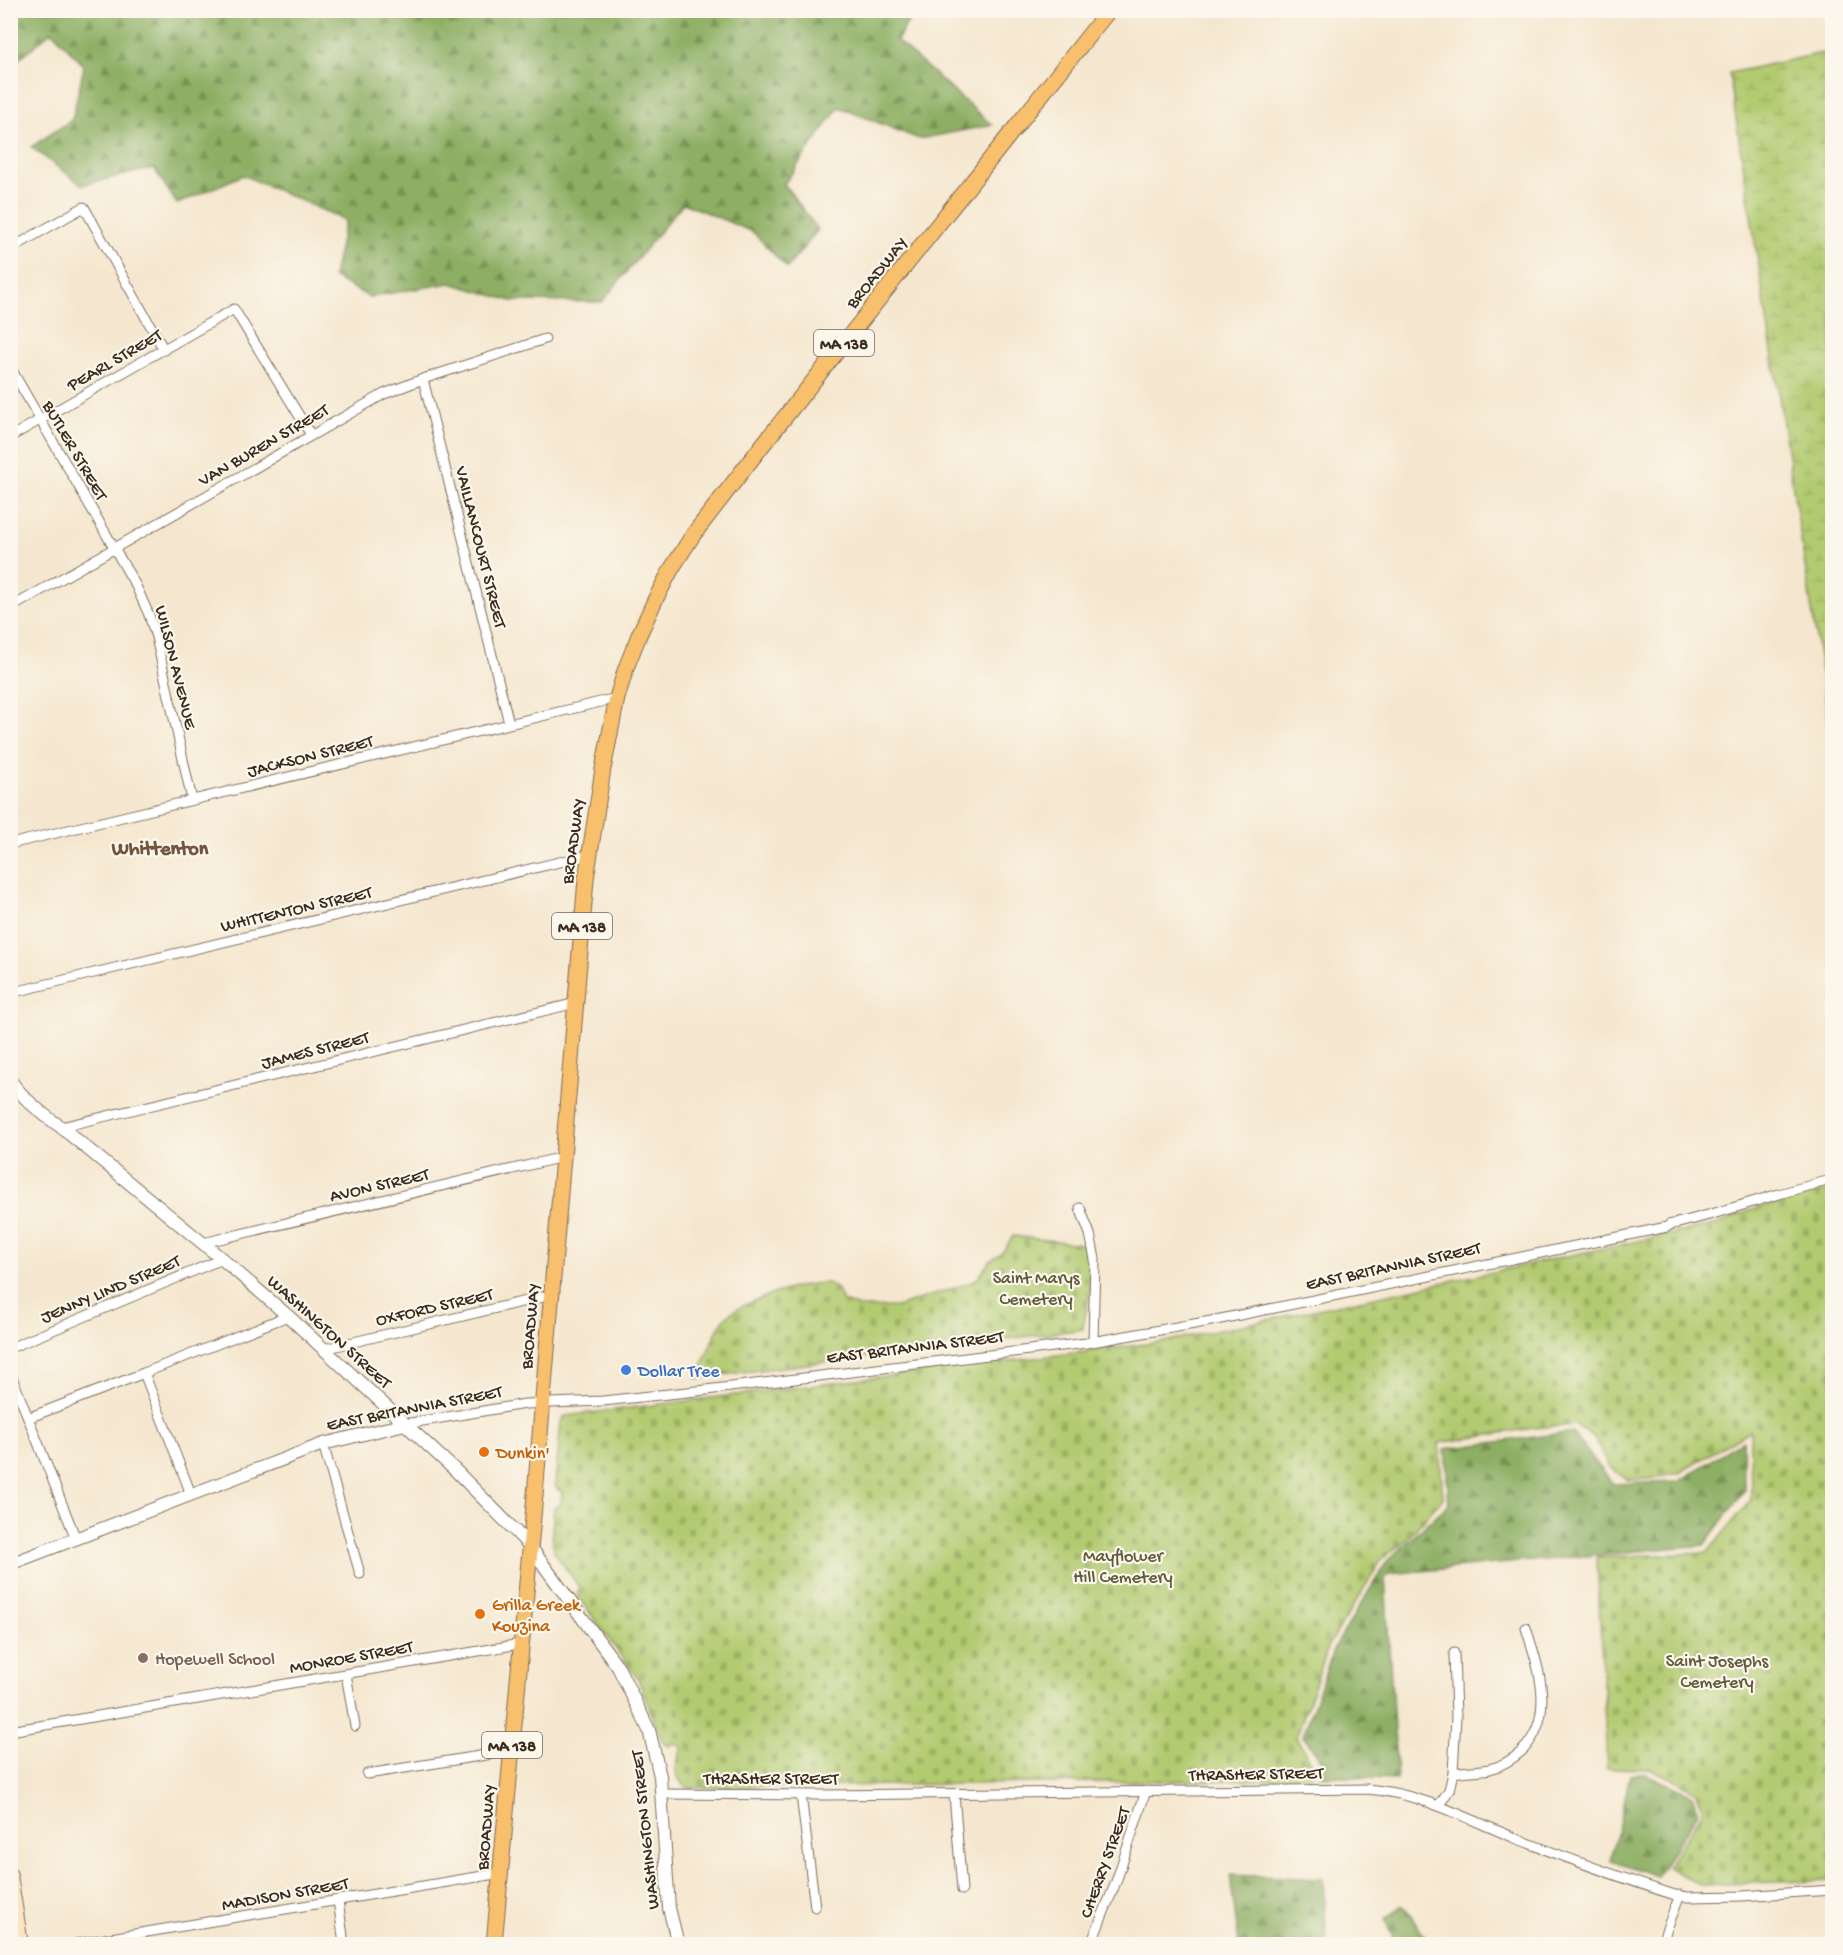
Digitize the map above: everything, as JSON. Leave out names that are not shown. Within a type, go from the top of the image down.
[{"type":"main road","name":"BROADWAY","points":[[494,1944],[589,855],[617,698],[632,652],[647,617],[672,568],[693,535],[1109,10]]},
{"type":"main road","points":[[10,1875],[21,1944]]},
{"type":"street","points":[[10,249],[84,207],[164,350]]},
{"type":"street","name":"PEARL STREET","points":[[10,438],[234,309],[311,435]]},
{"type":"street","name":"VAN BUREN STREET","points":[[10,608],[384,394],[546,339]]},
{"type":"street","name":"BUTLER STREET","points":[[10,367],[113,548]]},
{"type":"street","name":"VAILLANCOURT STREET","points":[[423,379],[509,723]]},
{"type":"street","name":"WILSON AVENUE","points":[[113,548],[136,586],[153,626],[192,800]]},
{"type":"street","name":"JACKSON STREET","points":[[10,844],[617,698]]},
{"type":"street","name":"WHITTENTON STREET","points":[[10,993],[589,855]]},
{"type":"street","name":"JAMES STREET","points":[[62,1127],[576,1003]]},
{"type":"street","name":"WASHINGTON STREET","points":[[10,1080],[33,1106],[62,1127],[222,1258],[324,1349],[529,1545],[618,1667],[652,1739],[662,1794],[669,1908],[678,1944]]},
{"type":"street","name":"AVON STREET","points":[[203,1243],[563,1157]]},
{"type":"street","name":"EAST BRITANNIA STREET","points":[[10,1564],[322,1444],[405,1424],[525,1404],[603,1401],[706,1390],[1093,1341],[1211,1321],[1656,1229],[1716,1214],[1786,1191],[1833,1180]]},
{"type":"street","points":[[1080,1208],[1090,1234],[1095,1258],[1093,1341]]},
{"type":"street","name":"JENNY LIND STREET","points":[[10,1348],[222,1258]]},
{"type":"street","name":"OXFORD STREET","points":[[324,1349],[551,1295]]},
{"type":"street","points":[[28,1418],[288,1317]]},
{"type":"street","points":[[10,1371],[76,1539]]},
{"type":"street","points":[[144,1373],[191,1494]]},
{"type":"street","points":[[322,1444],[360,1574]]},
{"type":"street","points":[[1453,1773],[1489,1769],[1509,1761],[1527,1746],[1538,1730],[1543,1709],[1542,1695],[1536,1659],[1526,1628]]},
{"type":"street","name":"MONROE STREET","points":[[10,1731],[520,1644]]},
{"type":"street","points":[[1439,1805],[1449,1790],[1453,1773],[1456,1718],[1454,1653]]},
{"type":"street","points":[[346,1674],[355,1726]]},
{"type":"street","points":[[367,1774],[511,1751]]},
{"type":"street","name":"THRASHER STREET","points":[[662,1794],[954,1794],[1367,1789],[1390,1792],[1439,1805],[1515,1838],[1680,1896],[1742,1896],[1833,1890]]},
{"type":"street","name":"CHERRY STREET","points":[[1091,1944],[1116,1882],[1146,1791]]},
{"type":"street","points":[[954,1794],[962,1890]]},
{"type":"street","points":[[801,1795],[815,1907]]},
{"type":"street","name":"MADISON STREET","points":[[75,1944],[501,1873]]},
{"type":"street","points":[[1661,1944],[1680,1896]]},
{"type":"street","points":[[338,1900],[344,1944]]},
{"type":"green space","points":[[10,11],[914,11],[897,41],[992,125],[919,139],[839,107],[784,184],[818,230],[787,268],[753,232],[683,203],[602,302],[512,301],[450,283],[369,297],[333,277],[345,220],[243,175],[177,204],[154,168],[82,185],[31,147],[72,120],[84,66],[52,31],[19,59],[11,51]]},
{"type":"green space","points":[[1832,51],[1832,741],[1729,73]]},
{"type":"green space","name":"Mayflower Hill Cemetery","points":[[1832,1189],[1832,1880],[1700,1885],[1667,1867],[1703,1811],[1696,1792],[1650,1769],[1607,1768],[1597,1557],[1707,1553],[1751,1500],[1750,1430],[1679,1473],[1649,1479],[1628,1480],[1610,1468],[1593,1436],[1575,1425],[1533,1428],[1439,1443],[1443,1498],[1407,1539],[1382,1559],[1329,1645],[1296,1737],[1314,1767],[1311,1779],[687,1788],[676,1774],[676,1765],[682,1748],[675,1743],[669,1746],[663,1743],[638,1679],[577,1595],[579,1587],[553,1547],[554,1508],[561,1504],[562,1492],[557,1489],[555,1483],[561,1422],[566,1416],[1163,1342],[1718,1224],[1751,1210]]},
{"type":"green space","name":"Saint Marys Cemetery","points":[[1013,1236],[1090,1245],[1093,1272],[1083,1329],[697,1378],[720,1325],[732,1312],[743,1306],[792,1288],[821,1283],[835,1287],[843,1302],[863,1308],[897,1307],[978,1278],[990,1261],[1002,1253]]},
{"type":"green space","points":[[1572,1432],[1613,1484],[1678,1482],[1743,1440],[1744,1491],[1704,1545],[1389,1574],[1385,1578],[1397,1779],[1320,1776],[1325,1765],[1303,1736],[1334,1648],[1388,1560],[1449,1504],[1445,1449]]},
{"type":"green space","points":[[1646,1774],[1692,1795],[1698,1812],[1657,1876],[1611,1860],[1630,1775]]},
{"type":"green space","points":[[1230,1875],[1323,1879],[1327,1944],[1239,1944]]},
{"type":"green space","points":[[1403,1905],[1430,1944],[1396,1944],[1385,1919]]},
{"type":"place","name":"Dollar Tree","points":[[626,1370]]},
{"type":"place","name":"Dunkin'","points":[[484,1452]]},
{"type":"place","name":"Grilla Greek Kouzina","points":[[480,1614]]},
{"type":"place","name":"Hopewell School","points":[[143,1658]]},
{"type":"district","name":"Whittenton","points":[[160,847]]},
{"type":"park label","name":"Saint Josephs Cemetery","points":[[1717,1670]]}]
